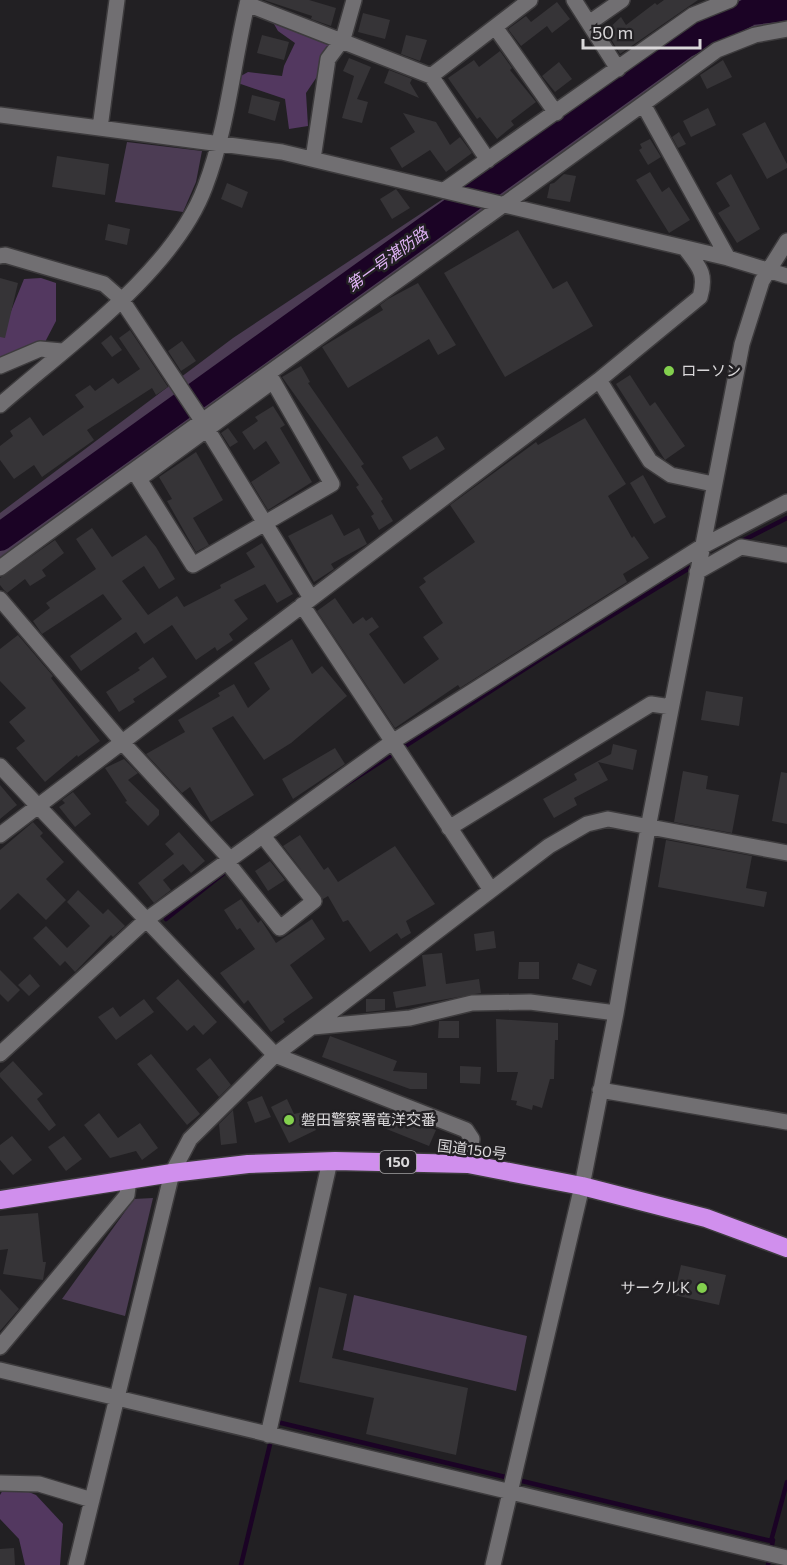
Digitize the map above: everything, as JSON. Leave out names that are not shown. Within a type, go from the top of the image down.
[{"type":"highway","name":"国道150号","points":[[0,1200],[129,1179],[248,1164],[330,1161],[468,1164],[582,1186],[706,1218],[787,1248]]},
{"type":"street","points":[[100,128],[117,0]]},
{"type":"street","points":[[313,159],[328,59],[342,39],[354,0]]},
{"type":"street","points":[[431,76],[531,0]]},
{"type":"street","points":[[574,0],[618,69]]},
{"type":"street","points":[[589,23],[622,0]]},
{"type":"street","points":[[451,190],[488,160],[693,15],[730,0]]},
{"type":"street","points":[[0,405],[121,299],[175,243],[186,226],[205,189],[219,144],[248,2],[431,76],[488,160]]},
{"type":"street","points":[[495,27],[556,112]]},
{"type":"street","points":[[0,568],[717,50],[755,36],[787,29]]},
{"type":"street","points":[[643,105],[728,258]]},
{"type":"street","points":[[0,115],[313,159],[451,190],[728,258],[787,276]]},
{"type":"street","points":[[493,1565],[582,1186],[701,547],[742,344],[767,270],[787,241]]},
{"type":"street","points":[[0,835],[599,380],[700,297],[704,283],[702,270],[685,248]]},
{"type":"street","points":[[0,256],[5,255],[104,284],[121,299],[180,387],[266,524],[306,601],[392,742],[490,890]]},
{"type":"street","points":[[0,366],[40,349],[62,351]]},
{"type":"street","points":[[599,380],[650,461],[671,475],[713,484]]},
{"type":"street","points":[[273,381],[332,484],[266,524],[194,565],[139,479],[202,422],[273,381]]},
{"type":"street","points":[[0,1054],[146,921],[265,838],[392,742],[701,547],[787,502]]},
{"type":"street","points":[[697,572],[741,547],[787,555]]},
{"type":"street","points":[[0,599],[122,742],[230,863],[280,928],[314,901],[265,838]]},
{"type":"street","points":[[449,828],[651,704],[671,706]]},
{"type":"street","points":[[0,766],[275,1054],[466,1130],[472,1139],[468,1164]]},
{"type":"street","points":[[76,1565],[172,1173],[190,1139],[275,1054],[549,846],[587,824],[608,819],[787,852]]},
{"type":"street","points":[[310,1028],[410,1018],[472,1003],[530,1002],[616,1013]]},
{"type":"street","points":[[600,1090],[787,1122]]},
{"type":"street","points":[[268,1435],[330,1161]]},
{"type":"street","points":[[0,1347],[128,1195],[129,1179]]},
{"type":"street","points":[[0,1370],[787,1558]]},
{"type":"street","points":[[0,1483],[39,1484],[92,1500]]},
{"type":"shaded area","points":[[734,0],[787,0],[787,30],[717,50],[0,568],[0,513],[233,338],[455,191],[679,25]]},
{"type":"shaded area","points":[[270,17],[339,44],[306,93],[308,126],[289,129],[285,99],[232,81],[248,72],[282,76],[284,66],[295,43],[278,31]]},
{"type":"shaded area","points":[[127,142],[202,151],[196,182],[183,212],[115,202]]},
{"type":"shaded area","points":[[41,278],[56,283],[56,321],[44,344],[0,361],[0,321],[7,321],[24,279]]},
{"type":"shaded area","points":[[153,1198],[125,1316],[62,1299],[134,1199]]},
{"type":"shaded area","points":[[354,1295],[527,1336],[516,1391],[343,1350]]},
{"type":"shaded area","points":[[7,1483],[36,1495],[63,1524],[60,1565],[25,1565],[19,1539],[0,1519],[0,1495]]},
{"type":"building","points":[[264,0],[309,0],[336,8],[331,26],[311,19],[312,16]]},
{"type":"building","points":[[664,0],[698,0],[620,54],[606,31],[621,17],[626,25],[655,3],[657,5]]},
{"type":"building","points":[[557,2],[570,19],[552,33],[547,26],[521,46],[508,29],[526,16],[531,22]]},
{"type":"building","points":[[363,13],[390,20],[385,39],[358,32]]},
{"type":"building","points":[[262,35],[289,42],[284,60],[257,53]]},
{"type":"building","points":[[406,35],[427,40],[420,61],[401,54]]},
{"type":"building","points":[[500,51],[512,68],[510,70],[536,102],[511,121],[514,125],[497,139],[480,117],[477,119],[448,78],[474,60],[479,67]]},
{"type":"building","points":[[349,58],[371,67],[357,99],[368,102],[362,123],[342,118],[354,76],[343,71]]},
{"type":"building","points":[[723,60],[732,77],[707,89],[700,75]]},
{"type":"building","points":[[559,62],[572,79],[555,92],[542,76]]},
{"type":"building","points":[[389,70],[412,79],[410,83],[419,98],[384,83]]},
{"type":"building","points":[[252,95],[280,102],[275,121],[248,113]]},
{"type":"building","points":[[708,108],[716,125],[691,137],[683,121]]},
{"type":"building","points":[[403,113],[436,122],[450,145],[460,137],[472,153],[446,172],[430,150],[402,168],[390,148],[415,132]]},
{"type":"building","points":[[765,122],[787,164],[787,168],[767,179],[742,134]]},
{"type":"building","points":[[679,132],[686,144],[678,148],[672,137]]},
{"type":"building","points":[[650,139],[661,157],[648,165],[639,150],[642,148],[640,144]]},
{"type":"building","points":[[57,156],[109,164],[105,195],[52,187]]},
{"type":"building","points":[[650,172],[662,192],[669,187],[690,220],[669,233],[636,180]]},
{"type":"building","points":[[564,174],[576,176],[570,202],[547,198],[550,184]]},
{"type":"building","points":[[731,174],[760,229],[737,243],[718,213],[730,206],[716,183]]},
{"type":"building","points":[[227,183],[248,192],[242,208],[221,199]]},
{"type":"building","points":[[396,189],[410,208],[392,219],[380,199]]},
{"type":"building","points":[[108,224],[130,229],[127,245],[105,240]]},
{"type":"building","points":[[518,230],[553,289],[567,281],[593,326],[505,377],[444,273]]},
{"type":"building","points":[[0,278],[18,283],[5,338],[0,337]]},
{"type":"building","points":[[418,283],[456,345],[438,355],[429,339],[348,388],[322,347],[383,310],[380,305],[388,299]]},
{"type":"building","points":[[130,330],[168,387],[156,395],[152,388],[87,430],[94,440],[42,477],[34,465],[14,479],[0,460],[0,446],[13,436],[10,431],[30,417],[43,436],[84,407],[75,395],[90,385],[95,391],[113,378],[118,384],[140,369],[119,338]]},
{"type":"building","points":[[111,335],[122,350],[112,357],[101,343]]},
{"type":"building","points":[[182,341],[196,361],[181,371],[168,351]]},
{"type":"building","points":[[301,366],[310,382],[308,383],[364,464],[361,466],[383,499],[381,501],[393,521],[379,530],[371,516],[374,514],[356,487],[359,485],[282,377]]},
{"type":"building","points":[[630,375],[650,406],[655,402],[685,446],[665,460],[616,384]]},
{"type":"building","points":[[273,406],[285,425],[280,428],[312,482],[268,510],[251,482],[280,463],[266,441],[254,450],[242,432],[258,421],[255,417]]},
{"type":"building","points":[[585,418],[626,484],[608,496],[632,538],[634,536],[649,558],[623,574],[627,582],[460,688],[458,685],[395,728],[317,611],[335,598],[353,624],[363,617],[366,621],[372,617],[379,627],[369,634],[404,684],[439,659],[423,637],[443,623],[419,587],[426,582],[423,578],[475,542],[450,505],[536,442],[538,445]]},
{"type":"building","points":[[228,428],[238,442],[230,447],[221,433]]},
{"type":"building","points":[[437,436],[445,449],[410,470],[402,457]]},
{"type":"building","points":[[196,452],[223,500],[193,518],[209,545],[196,552],[167,501],[172,499],[159,477]]},
{"type":"building","points":[[643,475],[666,517],[654,524],[630,483]]},
{"type":"building","points":[[332,514],[344,536],[359,528],[367,544],[331,564],[334,569],[314,582],[288,536]]},
{"type":"building","points":[[92,528],[112,557],[146,535],[156,547],[175,579],[159,589],[144,566],[122,581],[148,615],[177,596],[184,607],[255,567],[246,553],[262,543],[293,594],[277,603],[265,584],[234,600],[248,619],[229,634],[233,640],[217,651],[215,647],[196,660],[172,625],[144,644],[136,632],[81,671],[70,656],[122,619],[103,594],[42,634],[33,621],[50,608],[46,603],[96,569],[76,539]]},
{"type":"building","points":[[55,540],[64,553],[42,570],[46,576],[30,586],[25,579],[7,593],[0,585],[0,578]]},
{"type":"building","points":[[18,635],[53,676],[51,678],[100,741],[78,757],[77,755],[45,782],[16,748],[25,741],[9,722],[26,708],[0,681],[0,649]]},
{"type":"building","points":[[292,639],[312,674],[322,666],[347,696],[291,743],[264,760],[233,716],[212,728],[254,795],[211,822],[190,787],[182,793],[146,754],[185,732],[178,720],[220,696],[218,693],[234,684],[248,708],[270,689],[254,663]]},
{"type":"building","points":[[153,657],[167,677],[133,699],[135,702],[119,712],[106,692],[140,670],[138,668]]},
{"type":"building","points":[[706,691],[743,697],[739,726],[701,720]]},
{"type":"building","points":[[613,744],[637,750],[633,770],[598,762],[608,780],[574,798],[577,805],[554,818],[543,799],[577,780],[574,774],[611,754]]},
{"type":"building","points":[[335,748],[345,764],[293,799],[282,779]]},
{"type":"building","points":[[124,759],[138,773],[128,780],[159,810],[159,815],[148,826],[125,802],[127,801],[105,768]]},
{"type":"building","points":[[683,771],[708,776],[706,789],[739,795],[732,833],[674,822]]},
{"type":"building","points":[[781,772],[787,773],[787,824],[772,821]]},
{"type":"building","points":[[0,785],[17,805],[0,819]]},
{"type":"building","points":[[73,792],[91,814],[75,827],[59,807],[65,803],[62,800]]},
{"type":"building","points":[[33,822],[43,833],[40,836],[64,862],[46,879],[66,900],[46,920],[18,893],[0,910],[0,850]]},
{"type":"building","points":[[179,832],[205,861],[191,873],[183,864],[163,880],[171,890],[154,903],[138,883],[174,854],[165,844]]},
{"type":"building","points":[[300,835],[324,870],[328,867],[338,882],[395,846],[435,904],[406,921],[411,933],[401,939],[397,933],[370,952],[348,920],[343,922],[328,896],[323,899],[283,846]]},
{"type":"building","points":[[666,840],[752,856],[746,888],[767,892],[764,907],[658,887]]},
{"type":"building","points":[[270,861],[285,880],[268,891],[255,871]]},
{"type":"building","points":[[78,890],[103,914],[108,909],[125,926],[113,937],[111,935],[75,972],[65,961],[60,966],[33,938],[46,926],[67,948],[90,926],[67,902]]},
{"type":"building","points":[[241,899],[258,923],[261,920],[276,943],[312,919],[325,939],[290,965],[313,998],[283,1019],[285,1022],[271,1032],[248,1000],[244,1004],[220,973],[255,949],[240,928],[237,930],[224,910]]},
{"type":"building","points":[[494,931],[496,948],[476,951],[474,934]]},
{"type":"building","points":[[442,953],[446,984],[479,979],[481,993],[396,1008],[393,992],[426,986],[422,955]]},
{"type":"building","points":[[519,962],[539,962],[539,979],[518,979]]},
{"type":"building","points":[[578,963],[597,970],[591,986],[572,979]]},
{"type":"building","points":[[0,970],[20,990],[8,1002],[0,994]]},
{"type":"building","points":[[30,974],[40,986],[29,996],[18,985]]},
{"type":"building","points":[[178,979],[217,1022],[203,1035],[194,1025],[187,1031],[156,998]]},
{"type":"building","points":[[144,999],[154,1012],[116,1040],[98,1017],[113,1007],[120,1017]]},
{"type":"building","points":[[366,999],[385,999],[385,1010],[366,1012]]},
{"type":"building","points":[[496,1019],[558,1023],[554,1079],[550,1079],[542,1108],[533,1105],[532,1110],[516,1105],[517,1101],[511,1100],[518,1072],[497,1072]]},
{"type":"building","points":[[439,1021],[459,1021],[459,1038],[438,1038]]},
{"type":"building","points":[[330,1036],[397,1061],[393,1071],[427,1073],[427,1089],[410,1089],[322,1057]]},
{"type":"building","points":[[151,1054],[200,1114],[187,1125],[137,1064]]},
{"type":"building","points":[[210,1058],[231,1085],[219,1097],[196,1069]]},
{"type":"building","points":[[13,1061],[43,1094],[37,1099],[56,1125],[49,1131],[0,1077],[0,1073]]},
{"type":"building","points":[[460,1066],[481,1067],[480,1084],[460,1083]]},
{"type":"building","points":[[262,1096],[271,1117],[255,1123],[247,1102]]},
{"type":"building","points":[[287,1099],[294,1114],[307,1111],[316,1130],[289,1143],[271,1107]]},
{"type":"building","points":[[233,1110],[237,1143],[221,1145],[219,1124]]},
{"type":"building","points":[[390,1112],[436,1130],[429,1146],[384,1128]]},
{"type":"building","points":[[99,1113],[118,1138],[140,1123],[158,1148],[142,1160],[136,1151],[110,1158],[84,1125]]},
{"type":"building","points":[[12,1136],[32,1160],[13,1175],[0,1160],[0,1145]]},
{"type":"building","points":[[64,1136],[82,1159],[66,1171],[48,1147]]},
{"type":"building","points":[[38,1213],[43,1262],[46,1262],[43,1280],[3,1274],[8,1249],[0,1250],[0,1216]]},
{"type":"building","points":[[681,1265],[726,1275],[719,1305],[674,1295]]},
{"type":"building","points":[[319,1287],[347,1294],[332,1358],[468,1388],[456,1455],[366,1434],[374,1398],[299,1382]]},
{"type":"building","points":[[0,1289],[19,1309],[0,1331]]},
{"type":"building","points":[[14,1548],[15,1565],[0,1565],[0,1549]]},
{"type":"waterway","name":"第一号湛防路","points":[[0,537],[685,44],[751,11],[787,7]]},
{"type":"waterway","points":[[738,543],[787,518]]},
{"type":"waterway","points":[[340,788],[545,656],[696,564]]},
{"type":"waterway","points":[[166,919],[229,869]]},
{"type":"waterway","points":[[273,1421],[771,1541]]},
{"type":"waterway","points":[[241,1565],[272,1436]]},
{"type":"waterway","points":[[771,1541],[787,1482]]},
{"type":"waterway","points":[[768,1565],[773,1540]]},
{"type":"place","name":"ローソン","points":[[669,371]]},
{"type":"place","name":"磐田警察署竜洋交番","points":[[289,1120]]},
{"type":"place","name":"サークルK","points":[[702,1288]]}]
